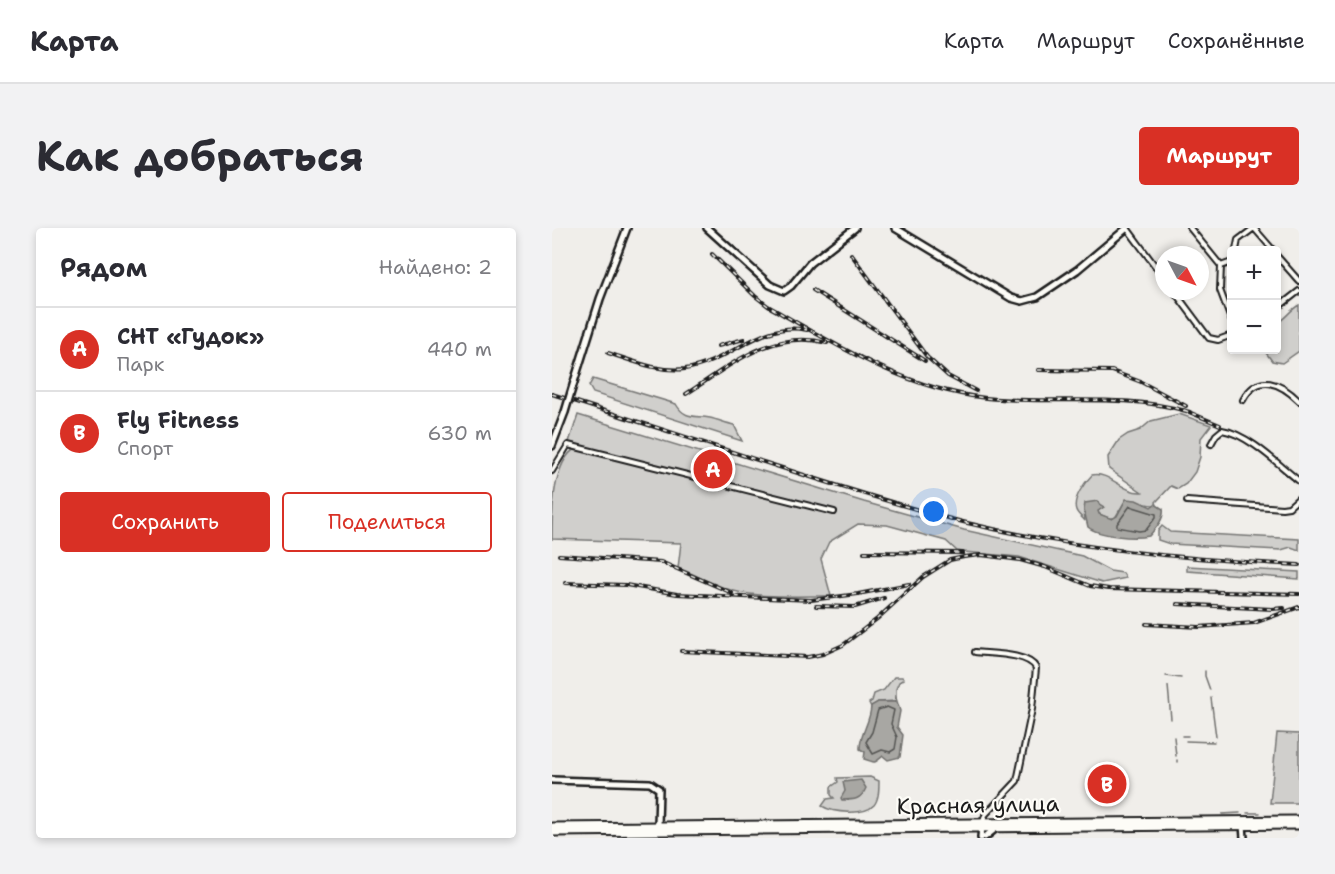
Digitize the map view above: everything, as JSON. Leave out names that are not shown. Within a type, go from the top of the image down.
[{"type":"highway","name":"Красная улица","points":[[660,829],[983,833],[1299,820]]},
{"type":"highway","name":"Красная улица","points":[[660,829],[971,828],[983,833],[999,828],[1243,823],[1299,825]]},
{"type":"highway","points":[[552,827],[660,829]]},
{"type":"highway","points":[[552,832],[660,829]]},
{"type":"street","points":[[552,446],[565,412],[600,299],[627,228]]},
{"type":"street","points":[[707,228],[770,285],[784,291],[810,263],[855,228]]},
{"type":"street","points":[[895,228],[1011,298],[1022,301],[1037,297],[1059,283],[1127,228],[1155,266]]},
{"type":"street","points":[[1190,228],[1221,266],[1220,290],[1227,309]]},
{"type":"street","points":[[1237,246],[1238,240],[1254,228],[1270,246]]},
{"type":"street","points":[[1281,261],[1299,281]]},
{"type":"street","points":[[1221,266],[1227,264]]},
{"type":"street","points":[[1281,305],[1299,291]]},
{"type":"street","points":[[1181,300],[1206,334],[1215,340],[1227,337]]},
{"type":"street","points":[[1243,400],[1253,386],[1263,382],[1285,389],[1299,401]]},
{"type":"street","points":[[1211,444],[1222,430],[1233,434],[1264,453],[1299,481]]},
{"type":"street","points":[[552,471],[568,444],[834,512]]},
{"type":"street","points":[[1187,501],[1282,508],[1289,507],[1299,498]]},
{"type":"street","points":[[975,652],[1026,658],[1035,664],[1036,670],[1032,709],[1017,781],[985,815],[983,833]]},
{"type":"street","points":[[552,780],[650,783],[658,789],[660,829]]},
{"type":"street","points":[[1243,823],[1244,838]]},
{"type":"shaded area","points":[[1299,305],[1299,351],[1282,363],[1272,361],[1267,354],[1281,354],[1281,320]]},
{"type":"shaded area","points":[[593,379],[676,404],[687,415],[710,418],[734,425],[742,441],[593,393],[589,386]]},
{"type":"shaded area","points":[[1179,414],[1211,425],[1201,438],[1200,457],[1195,472],[1186,484],[1178,489],[1171,486],[1156,502],[1157,505],[1125,501],[1115,518],[1099,514],[1098,511],[1102,508],[1099,504],[1086,503],[1085,521],[1075,506],[1077,496],[1092,475],[1104,476],[1129,490],[1142,492],[1109,469],[1108,457],[1119,440],[1140,430],[1151,421]]},
{"type":"shaded area","points":[[578,415],[964,530],[1082,556],[1110,571],[1123,573],[1126,578],[1102,583],[1019,557],[957,551],[946,541],[887,525],[858,524],[829,542],[821,559],[831,596],[769,596],[727,589],[678,568],[681,543],[552,539],[555,488],[563,464],[577,447],[568,445]]},
{"type":"shaded area","points":[[1162,526],[1170,532],[1299,539],[1299,550],[1291,547],[1281,550],[1170,544],[1158,540],[1158,531]]},
{"type":"shaded area","points":[[1187,566],[1299,572],[1299,579],[1187,571]]},
{"type":"shaded area","points":[[894,677],[904,679],[899,682],[896,689],[896,701],[878,702],[871,707],[869,703],[874,694],[884,690]]},
{"type":"shaded area","points":[[1277,733],[1299,734],[1299,803],[1270,803]]},
{"type":"shaded area","points":[[870,777],[879,781],[877,800],[874,805],[856,812],[833,810],[822,806],[827,799],[834,798],[831,795],[831,787],[838,782],[837,778]]},
{"type":"water","points":[[1126,499],[1136,500],[1151,507],[1155,504],[1163,509],[1161,520],[1149,536],[1117,536],[1100,533],[1088,527],[1084,510],[1085,503],[1098,501],[1104,507],[1098,511],[1099,514],[1112,519],[1117,516]]},
{"type":"water","points":[[896,698],[900,711],[897,727],[903,735],[900,757],[888,760],[883,756],[874,762],[864,759],[865,752],[860,749],[860,744],[871,706],[878,702],[895,702]]},
{"type":"water","points":[[861,780],[866,788],[862,795],[854,799],[842,800],[845,791],[843,782]]},
{"type":"waterway","points":[[1205,671],[1210,690]]},
{"type":"waterway","points":[[1166,676],[1181,678]]},
{"type":"waterway","points":[[1168,686],[1171,719]]},
{"type":"waterway","points":[[1211,698],[1216,737]]},
{"type":"waterway","points":[[1182,736],[1188,736]]},
{"type":"waterway","points":[[1174,737],[1176,756]]},
{"type":"waterway","points":[[1186,741],[1214,742]]},
{"type":"waterway","points":[[1222,814],[1240,813]]},
{"type":"waterway","points":[[1247,813],[1260,813]]},
{"type":"railway","points":[[712,254],[768,306],[872,363],[928,385],[986,398],[1138,402],[1190,412]]},
{"type":"railway","points":[[851,254],[927,357],[948,376],[976,391]]},
{"type":"railway","points":[[813,290],[925,361]]},
{"type":"railway","points":[[608,353],[655,367],[685,369],[716,359],[760,336],[775,331],[807,330]]},
{"type":"railway","points":[[718,346],[744,339]]},
{"type":"railway","points":[[686,394],[752,352],[770,345],[807,340],[827,343]]},
{"type":"railway","points":[[1038,370],[1112,371],[1141,382],[1186,406]]},
{"type":"railway","points":[[552,394],[846,488],[963,522],[1088,546],[1214,560],[1299,565]]},
{"type":"railway","points":[[1184,410],[1220,425]]},
{"type":"railway","points":[[864,552],[963,553]]},
{"type":"railway","points":[[559,555],[661,562],[732,593]]},
{"type":"railway","points":[[681,651],[808,657],[823,654],[843,645],[877,619],[923,577],[950,560],[981,555],[1020,560],[1045,567],[1090,586],[1109,589],[1299,594]]},
{"type":"railway","points":[[565,583],[626,585],[677,594],[811,600],[909,584]]},
{"type":"railway","points":[[816,606],[855,607],[884,598]]},
{"type":"railway","points":[[1177,604],[1284,608]]},
{"type":"railway","points":[[1146,624],[1199,627],[1254,623],[1299,607]]},
{"type":"place","name":"СНТ «Гудок»","points":[[713,469]]},
{"type":"place","name":"Fly Fitness","points":[[1107,784]]}]
